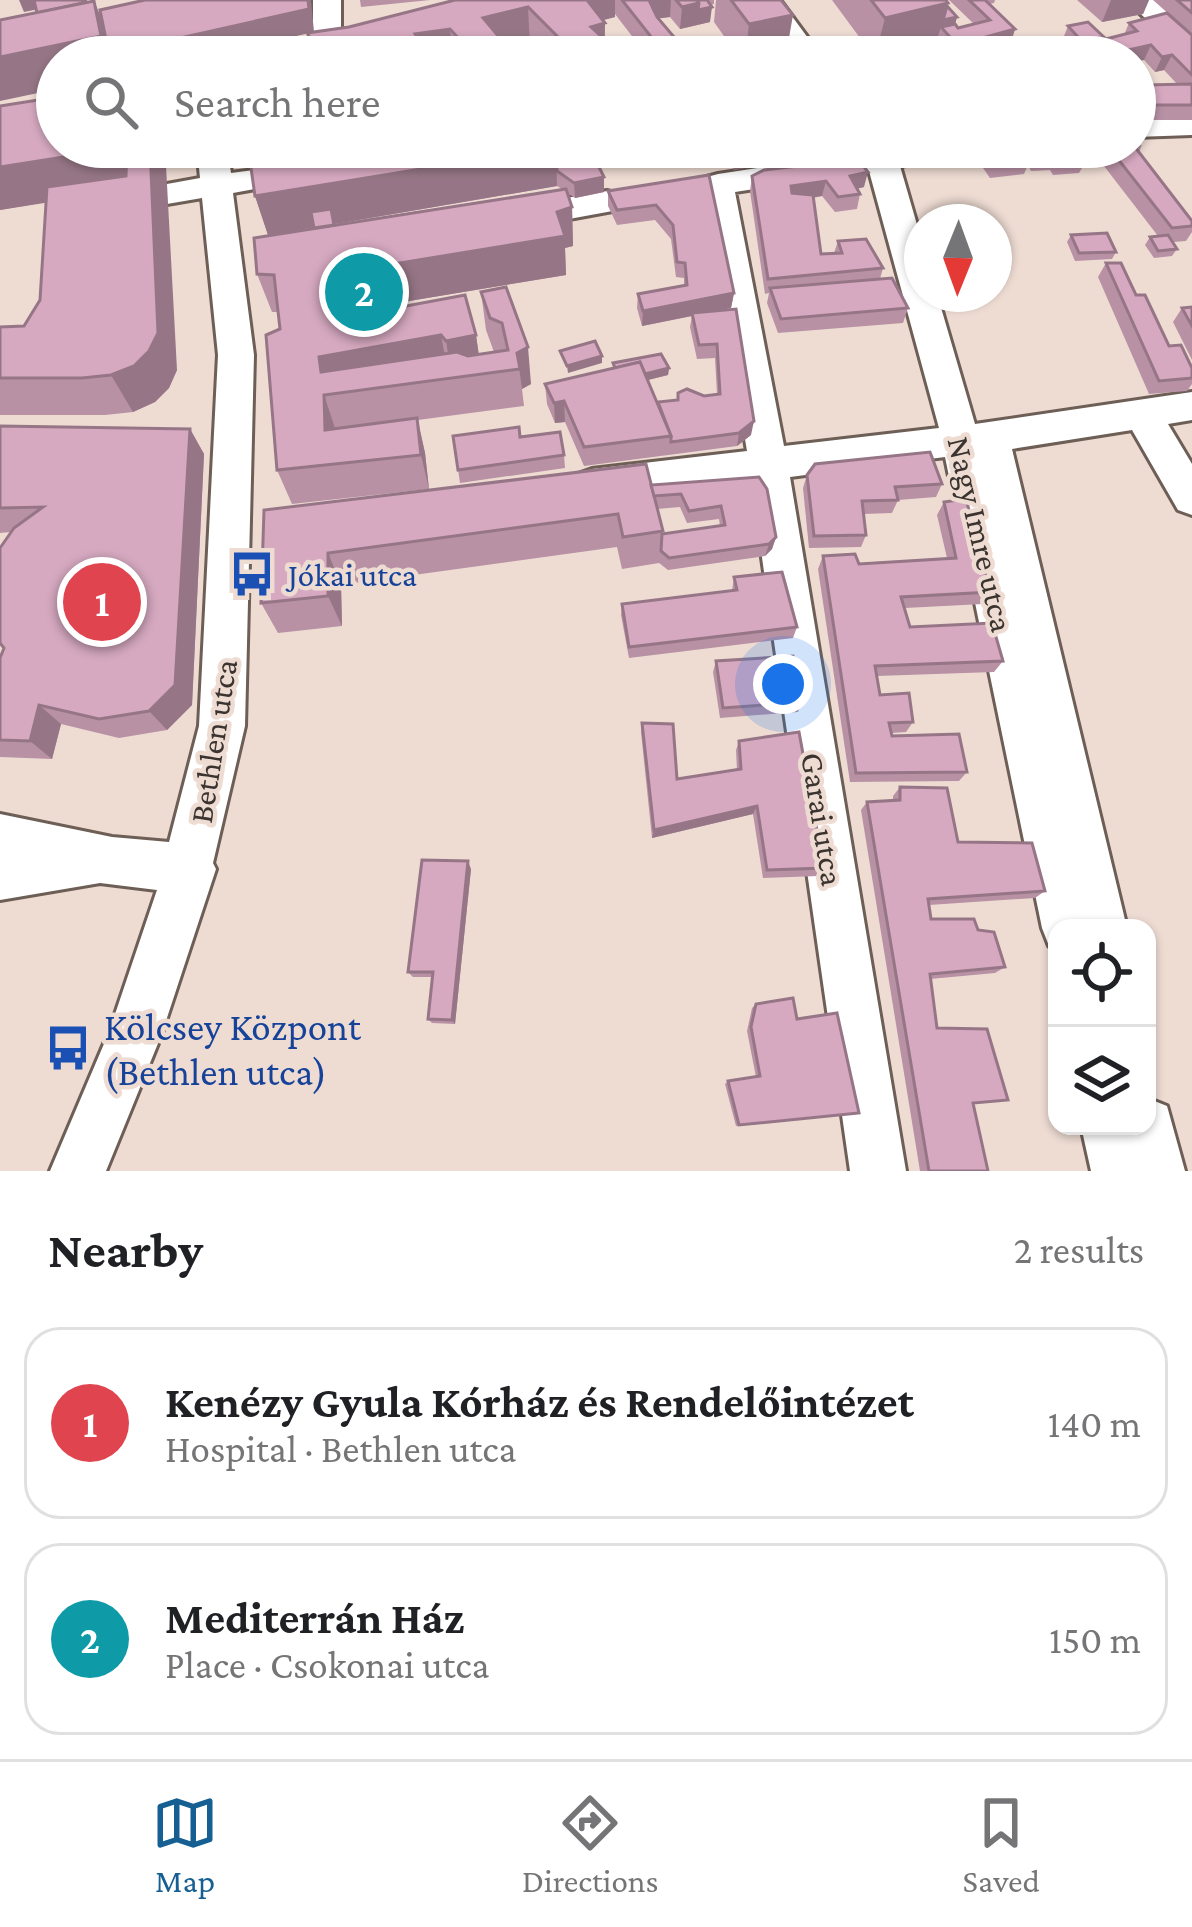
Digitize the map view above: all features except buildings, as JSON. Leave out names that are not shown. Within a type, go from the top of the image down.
[{"type":"street","points":[[327,0],[327,36]]},
{"type":"street","points":[[766,0],[793,36]]},
{"type":"street","points":[[797,0],[823,36]]},
{"type":"street","points":[[1140,0],[1192,47]]},
{"type":"street","points":[[367,36],[387,31]]},
{"type":"street","points":[[1156,127],[1192,126]]},
{"type":"street","name":"Garai utca","points":[[805,168],[718,184],[768,462],[878,1171]]},
{"type":"street","name":"Nagy Imre utca","points":[[897,168],[976,438],[1100,919]]},
{"type":"street","points":[[900,168],[919,204]]},
{"type":"street","points":[[167,193],[231,170]]},
{"type":"street","name":"Bethlen utca","points":[[91,1168],[191,869],[222,726],[246,526],[232,440],[254,353],[231,170]]},
{"type":"street","points":[[496,221],[608,202]]},
{"type":"street","name":"Nagy Imre utca","points":[[952,312],[1065,919]]},
{"type":"street","points":[[565,489],[1192,406]]},
{"type":"street","points":[[1142,413],[1192,499]]},
{"type":"street","points":[[185,439],[232,440]]},
{"type":"street","points":[[0,838],[112,861],[191,869]]},
{"type":"street","points":[[0,875],[112,861]]},
{"type":"street","points":[[1111,1135],[1119,1171]]},
{"type":"street","points":[[1149,1135],[1157,1171]]},
{"type":"place","name":"Mediterrán Ház","points":[[364,292]]},
{"type":"place","name":"Jókai utca","points":[[252,574]]},
{"type":"place","name":"Kenézy Gyula Kórház és Rendelőintézet","points":[[102,602]]},
{"type":"place","name":"Kölcsey Központ (Bethlen utca)","points":[[68,1048]]}]
